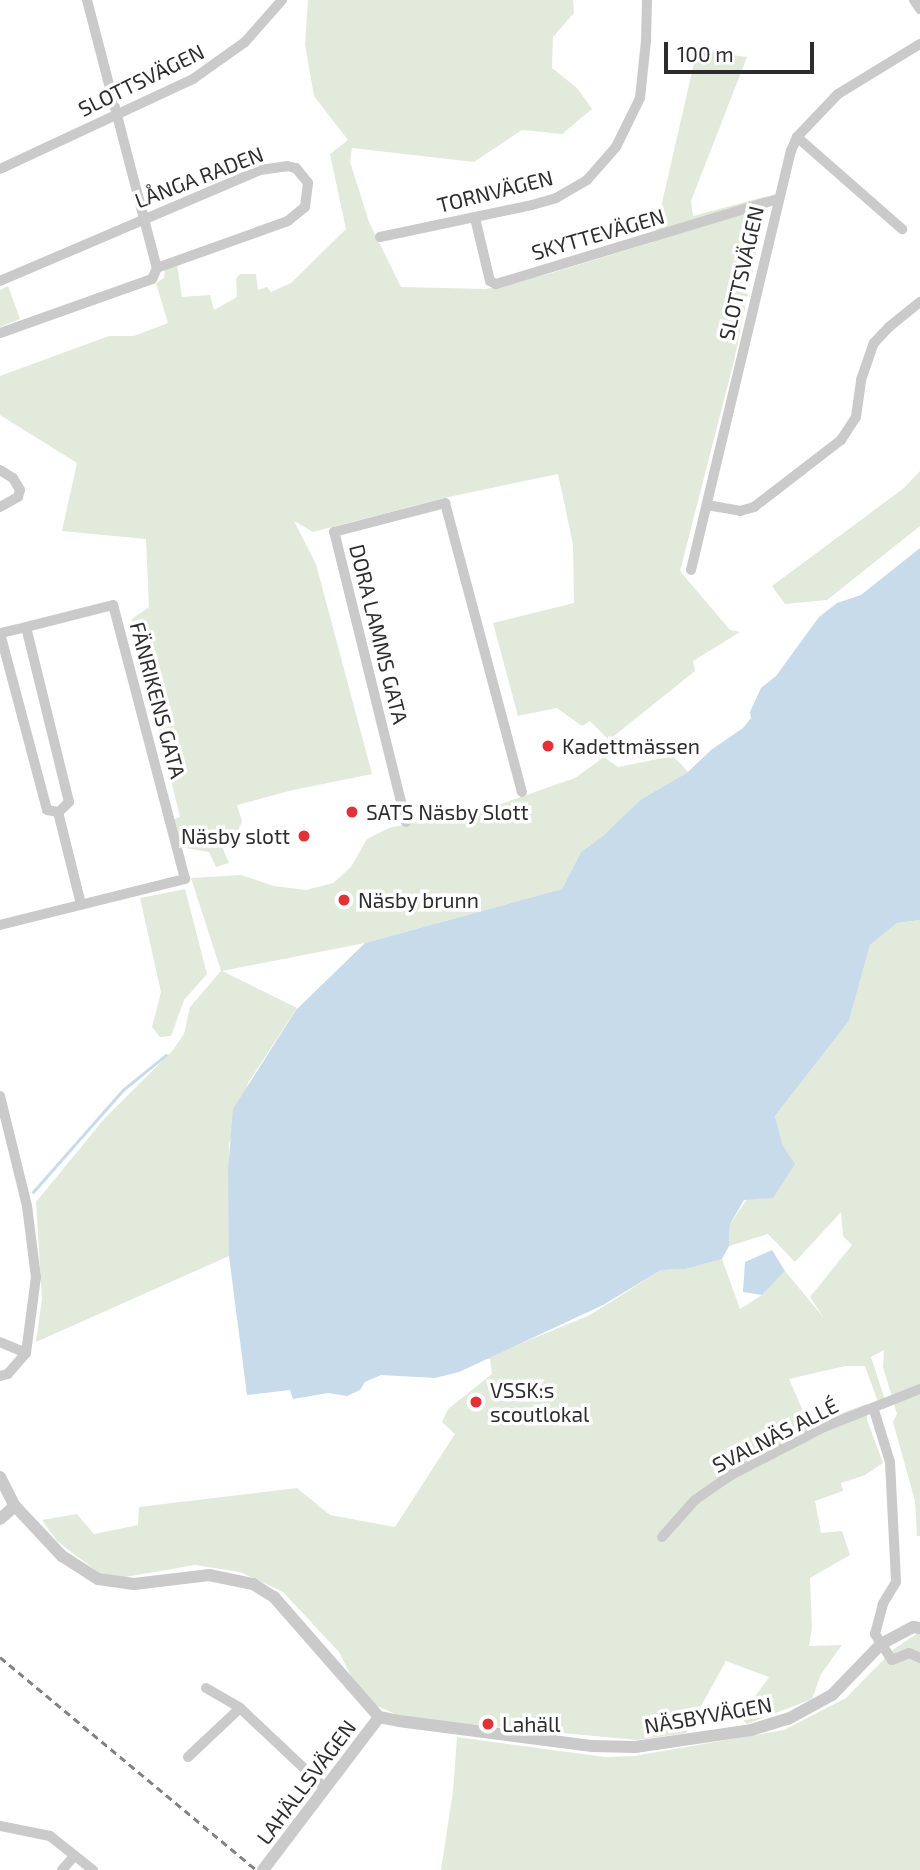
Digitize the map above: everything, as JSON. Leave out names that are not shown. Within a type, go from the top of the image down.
[{"type":"street","points":[[87,0],[157,268]]},
{"type":"street","name":"SLOTTSVÄGEN","points":[[0,169],[193,79],[228,58],[282,0]]},
{"type":"street","name":"TORNVÄGEN","points":[[380,237],[556,198],[580,185],[607,160],[640,98],[646,48],[646,0]]},
{"type":"street","points":[[914,0],[920,9]]},
{"type":"street","name":"SLOTTSVÄGEN","points":[[691,570],[785,167],[797,137],[838,94],[920,44]]},
{"type":"street","points":[[797,137],[902,229]]},
{"type":"street","name":"LÅNGA RADEN","points":[[0,281],[260,170],[296,167],[308,183],[305,207],[288,221],[157,268],[152,279],[0,332]]},
{"type":"street","name":"SKYTTEVÄGEN","points":[[475,218],[490,281],[496,284],[778,199]]},
{"type":"street","points":[[707,505],[740,511],[754,507],[841,440],[851,430],[856,417],[861,380],[874,343],[920,302]]},
{"type":"street","points":[[0,470],[13,478],[20,490],[18,497],[0,507]]},
{"type":"street","name":"DORA LAMMS GATA","points":[[406,822],[334,532],[445,503],[522,792]]},
{"type":"street","name":"FÄNRIKENS GATA","points":[[26,627],[113,605],[185,878],[81,905]]},
{"type":"street","points":[[26,627],[69,802],[58,813],[47,810],[1,633],[26,627]]},
{"type":"street","points":[[0,925],[81,905],[58,813]]},
{"type":"street","points":[[0,1096],[34,1241],[36,1278],[26,1353],[8,1374],[0,1376]]},
{"type":"street","points":[[0,1342],[26,1353]]},
{"type":"street","name":"SVALNÄS ALLÉ","points":[[662,1537],[695,1500],[732,1475],[824,1427],[874,1410],[920,1389]]},
{"type":"street","points":[[874,1410],[890,1462],[896,1582],[878,1619],[875,1634],[892,1660],[909,1653],[920,1658]]},
{"type":"street","points":[[0,1477],[15,1506],[62,1556],[98,1579],[134,1584],[209,1575],[253,1584],[274,1597],[379,1717]]},
{"type":"street","points":[[0,1519],[15,1506]]},
{"type":"street","name":"NÄSBYVÄGEN","points":[[379,1717],[592,1746],[635,1748],[751,1730],[788,1719],[832,1695],[881,1644],[913,1628],[920,1628]]},
{"type":"street","points":[[206,1688],[240,1708],[325,1788]]},
{"type":"street","points":[[188,1757],[240,1708]]},
{"type":"street","name":"LAHÄLLSVÄGEN","points":[[263,1870],[379,1717]]},
{"type":"street","points":[[0,1826],[50,1836],[93,1870]]},
{"type":"street","points":[[62,1870],[74,1856]]},
{"type":"green space","points":[[308,0],[573,0],[574,13],[553,37],[552,68],[577,88],[592,109],[562,134],[522,130],[474,162],[352,148],[350,162],[369,222],[401,287],[486,289],[548,274],[653,242],[697,50],[747,57],[691,201],[693,216],[768,196],[734,361],[680,571],[730,630],[740,632],[693,661],[695,671],[609,740],[590,721],[582,726],[557,708],[518,716],[493,623],[574,603],[573,544],[558,474],[444,498],[313,532],[294,521],[316,564],[372,774],[237,805],[242,821],[235,838],[221,844],[229,863],[216,867],[209,852],[179,847],[172,820],[180,817],[132,619],[149,607],[146,539],[62,531],[77,463],[0,415],[0,376],[109,336],[134,336],[168,323],[156,283],[164,278],[165,269],[177,264],[182,297],[210,295],[214,310],[237,297],[236,279],[240,274],[256,274],[258,290],[267,287],[271,292],[291,283],[346,229],[330,154],[348,140],[314,96],[305,44]]},
{"type":"green space","points":[[8,286],[20,319],[0,327],[0,290]]},
{"type":"green space","points":[[920,471],[920,526],[827,600],[785,604],[772,586],[904,488]]},
{"type":"green space","points":[[673,756],[688,772],[640,800],[604,835],[581,852],[562,889],[365,943],[222,971],[297,1008],[248,1083],[229,1144],[229,1256],[36,1342],[42,1299],[36,1202],[104,1119],[173,1050],[184,1034],[190,1007],[221,971],[191,878],[241,875],[274,886],[306,890],[333,883],[351,867],[367,839],[389,828],[504,803],[575,778],[604,757],[618,767]]},
{"type":"green space","points":[[185,889],[207,974],[184,1000],[171,1036],[160,1037],[152,1027],[161,992],[140,898]]},
{"type":"green space","points":[[920,920],[920,1536],[917,1536],[915,1501],[893,1422],[897,1414],[883,1367],[884,1350],[871,1357],[885,1400],[878,1402],[865,1366],[845,1366],[789,1379],[809,1425],[867,1404],[867,1420],[883,1463],[865,1475],[841,1483],[843,1491],[815,1501],[821,1533],[842,1531],[850,1555],[810,1578],[812,1627],[809,1646],[842,1645],[821,1674],[812,1699],[747,1724],[740,1718],[769,1677],[726,1661],[686,1733],[637,1740],[405,1718],[375,1705],[352,1678],[339,1652],[283,1592],[240,1572],[195,1565],[119,1578],[98,1572],[57,1541],[42,1520],[77,1514],[94,1534],[138,1525],[139,1507],[297,1488],[330,1515],[395,1527],[455,1434],[442,1422],[448,1409],[492,1374],[490,1359],[483,1359],[590,1315],[661,1270],[686,1269],[722,1259],[740,1309],[762,1295],[785,1271],[824,1318],[810,1297],[852,1245],[843,1236],[841,1212],[795,1262],[768,1234],[729,1246],[730,1224],[783,1146],[775,1116],[849,1021],[870,945],[897,923]]},
{"type":"green space","points":[[920,1627],[920,1870],[441,1870],[453,1791],[457,1737],[605,1757],[634,1756],[784,1730],[846,1698],[894,1649],[915,1635]]},
{"type":"water","points":[[920,548],[920,920],[897,923],[870,945],[849,1021],[775,1116],[783,1146],[795,1164],[773,1198],[744,1200],[730,1224],[729,1246],[722,1259],[686,1269],[661,1270],[603,1305],[459,1372],[435,1378],[381,1375],[365,1382],[360,1390],[347,1396],[328,1393],[293,1399],[290,1390],[247,1395],[229,1256],[228,1170],[233,1109],[296,1010],[365,943],[562,889],[581,852],[604,835],[640,800],[688,772],[711,750],[743,728],[751,718],[750,712],[761,688],[776,676],[819,617],[837,603],[861,595]]},
{"type":"water","points":[[772,1250],[785,1271],[762,1295],[743,1292],[745,1262]]},
{"type":"waterway","points":[[33,1192],[123,1090],[166,1055]]},
{"type":"railway","points":[[0,1657],[257,1870]]},
{"type":"place","name":"Kadettmässen","points":[[548,746]]},
{"type":"place","name":"SATS Näsby Slott","points":[[352,812]]},
{"type":"place","name":"Näsby slott","points":[[304,836]]},
{"type":"place","name":"Näsby brunn","points":[[344,900]]},
{"type":"place","name":"VSSK:s scoutlokal","points":[[476,1402]]},
{"type":"place","name":"Lahäll","points":[[488,1724]]}]
